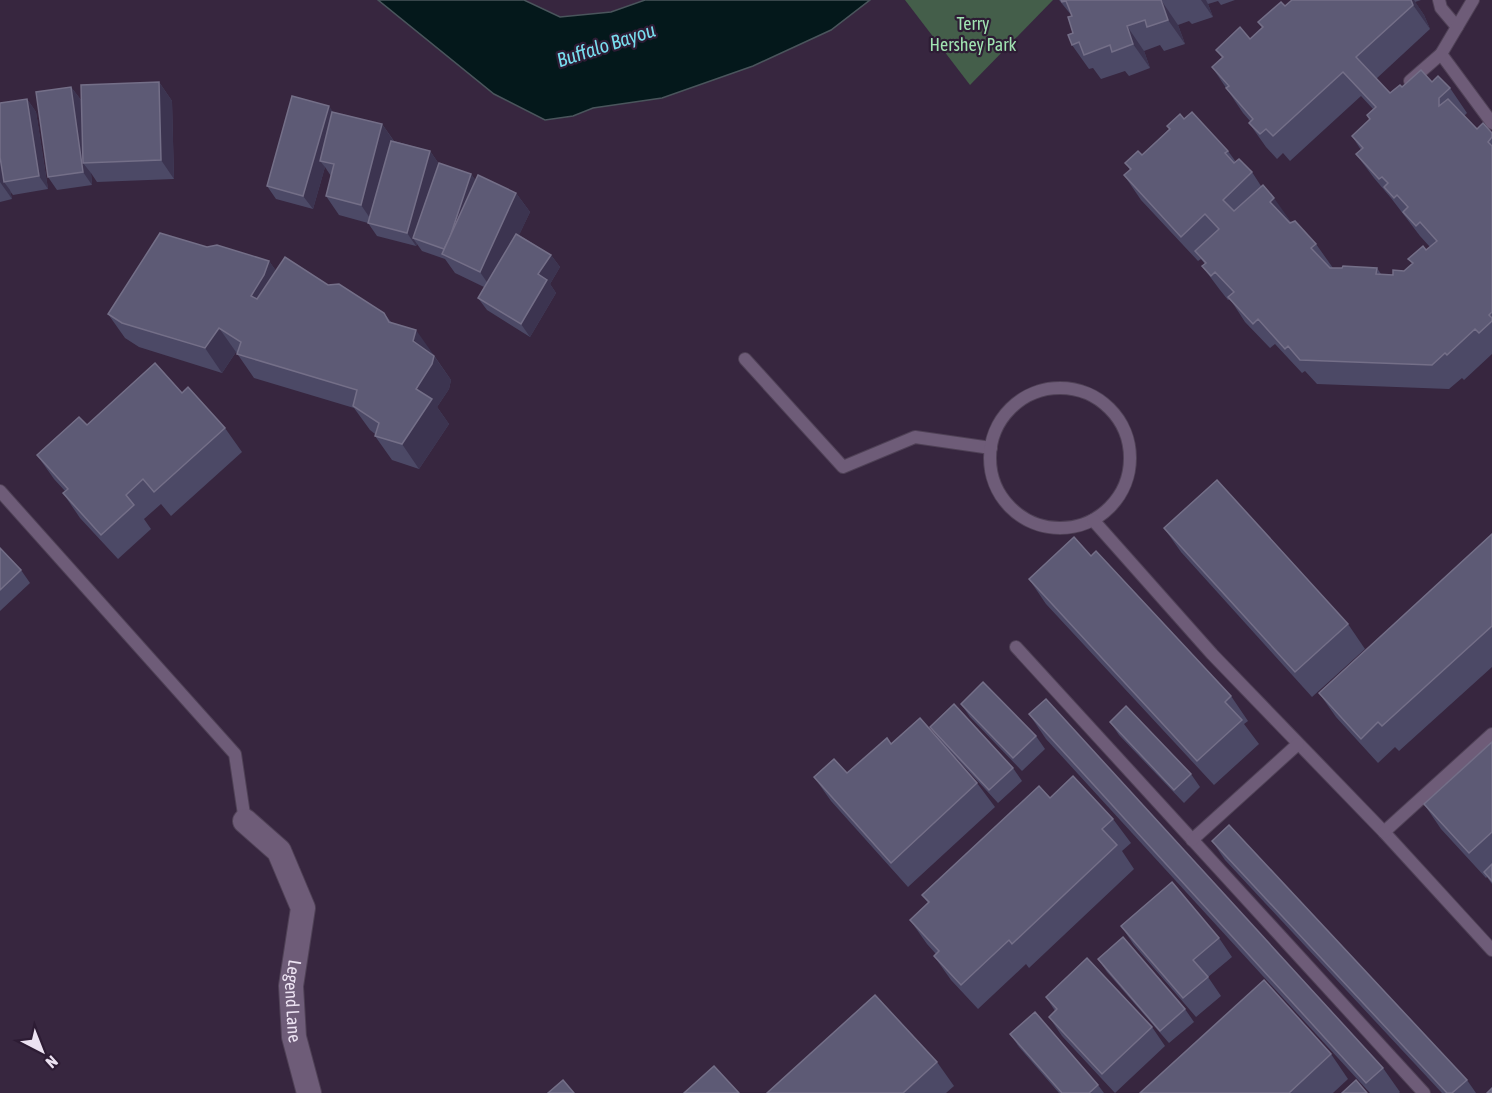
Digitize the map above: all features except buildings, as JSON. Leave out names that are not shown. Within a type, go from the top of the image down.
[{"type":"street","name":"Legend Lane","points":[[245,821],[279,850],[303,908],[291,986],[294,1037],[309,1093]]},
{"type":"lane","points":[[1439,0],[1442,8],[1457,27]]},
{"type":"lane","points":[[1408,83],[1441,54],[1473,0]]},
{"type":"lane","points":[[1441,54],[1492,123]]},
{"type":"lane","points":[[745,359],[843,467],[915,437],[991,448]]},
{"type":"lane","points":[[1063,388],[1083,392],[1101,401],[1116,415],[1126,433],[1131,453],[1129,473],[1122,492],[1110,508],[1093,520],[1072,528],[1050,528],[1029,521],[1011,509],[998,491],[991,470],[991,448],[997,428],[1008,411],[1024,398],[1043,391],[1063,388]]},
{"type":"lane","points":[[0,491],[235,754],[245,821]]},
{"type":"lane","points":[[1093,520],[1212,654],[1384,832],[1492,950]]},
{"type":"lane","points":[[1016,647],[1424,1093]]},
{"type":"lane","points":[[1384,832],[1492,734]]},
{"type":"lane","points":[[1192,840],[1298,744]]},
{"type":"green space","name":"Terry Hershey Park","points":[[905,0],[1053,0],[970,85]]},
{"type":"water","name":"Buffalo Bayou","points":[[378,0],[524,0],[560,17],[611,12],[645,0],[870,0],[831,30],[753,66],[662,98],[593,108],[573,116],[545,120],[494,94]]}]
